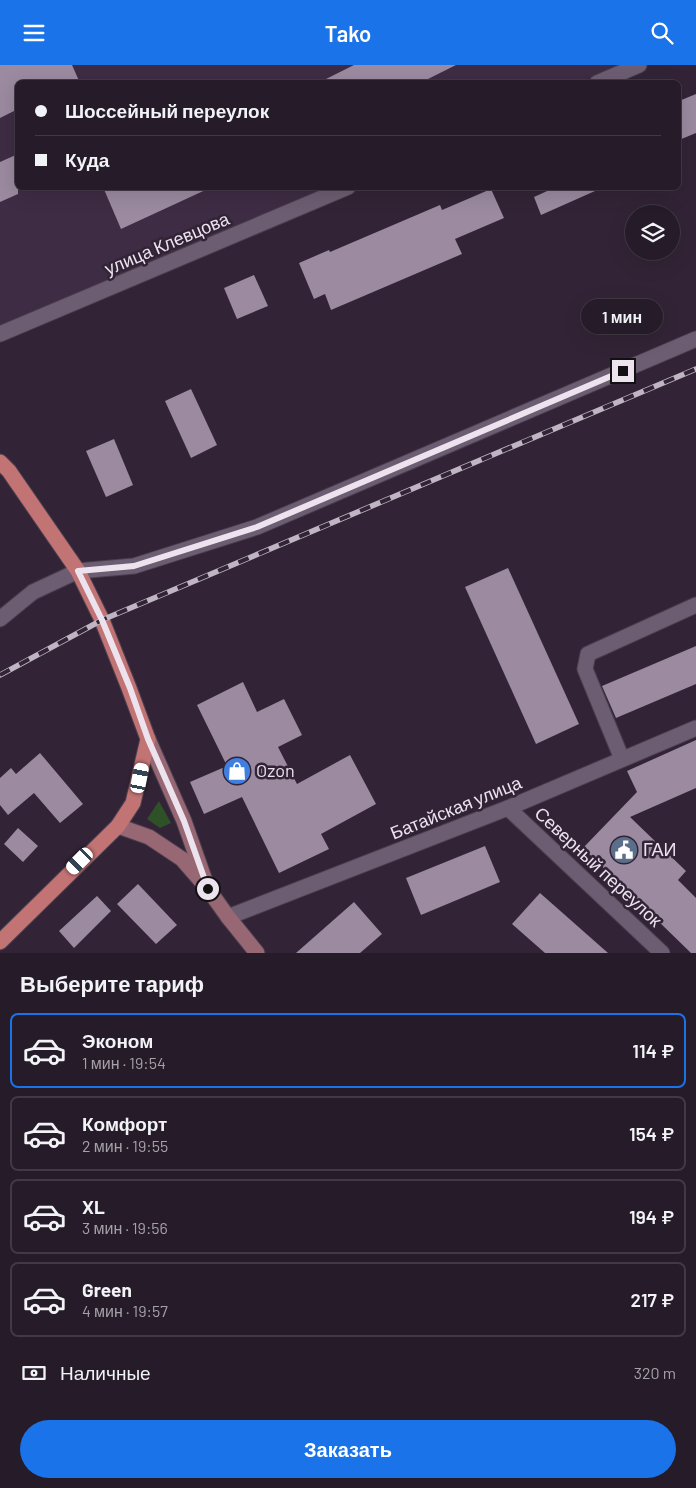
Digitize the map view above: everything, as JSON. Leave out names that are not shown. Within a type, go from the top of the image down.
[{"type":"main road","points":[[0,462],[9,471],[78,571],[102,620],[130,688],[148,739],[184,821],[208,889]]},
{"type":"main road","points":[[0,942],[118,825],[133,803],[148,739]]},
{"type":"main road","points":[[118,825],[149,837],[182,859],[208,889],[257,953]]},
{"type":"street","points":[[604,80],[639,65]]},
{"type":"street","name":"улица Клевцова","points":[[0,334],[341,190]]},
{"type":"street","points":[[0,619],[33,592],[78,571],[134,566],[257,527],[696,339]]},
{"type":"street","points":[[622,759],[585,669],[588,654],[696,605]]},
{"type":"street","name":"Батайская улица","points":[[228,917],[508,808],[696,727]]},
{"type":"street","name":"Северный переулок","points":[[508,808],[662,953]]},
{"type":"shaded area","points":[[0,65],[619,65],[585,80],[15,80],[15,190],[323,190],[0,326]]},
{"type":"green space","points":[[159,801],[171,823],[160,828],[147,819]]},
{"type":"building","points":[[0,65],[72,65],[79,80],[15,80],[15,110],[0,118]]},
{"type":"building","points":[[354,65],[456,65],[426,80],[324,80]]},
{"type":"building","points":[[696,94],[696,133],[681,139],[681,100]]},
{"type":"building","points":[[15,155],[15,190],[18,190],[18,194],[0,202],[0,162]]},
{"type":"building","points":[[104,190],[206,190],[121,229]]},
{"type":"building","points":[[491,190],[504,218],[455,239],[462,254],[331,310],[325,294],[314,299],[299,263],[329,250],[330,252],[440,205],[442,210]]},
{"type":"building","points":[[549,190],[597,190],[541,215],[534,197]]},
{"type":"building","points":[[254,275],[268,306],[237,319],[224,288]]},
{"type":"building","points":[[191,389],[217,445],[191,458],[165,401]]},
{"type":"building","points":[[114,439],[133,485],[106,497],[86,451]]},
{"type":"building","points":[[508,568],[579,724],[536,744],[465,587]]},
{"type":"building","points":[[696,646],[696,684],[616,718],[602,686]]},
{"type":"building","points":[[243,682],[257,712],[284,699],[302,735],[278,747],[297,784],[350,755],[376,804],[321,834],[329,849],[279,873],[242,797],[204,814],[190,782],[227,766],[197,705]]},
{"type":"building","points":[[696,740],[696,788],[630,817],[686,871],[678,880],[696,898],[696,953],[691,953],[583,848],[637,792],[627,771]]},
{"type":"building","points":[[40,753],[83,804],[60,823],[34,793],[8,815],[0,805],[0,778],[11,768],[16,774]]},
{"type":"building","points":[[18,828],[38,846],[23,862],[4,844]]},
{"type":"building","points":[[485,846],[500,882],[421,915],[406,878]]},
{"type":"building","points":[[138,884],[177,925],[156,944],[117,904]]},
{"type":"building","points":[[540,893],[608,953],[545,953],[512,924]]},
{"type":"building","points":[[97,896],[111,911],[74,948],[59,931]]},
{"type":"building","points":[[354,902],[382,934],[360,953],[296,953]]},
{"type":"railway","points":[[0,675],[102,620],[696,369]]},
{"type":"place","name":"Ozon","points":[[237,771]]},
{"type":"place","name":"ГАИ","points":[[624,850]]},
{"type":"route","points":[[208,889],[184,821],[148,739],[130,688],[102,620],[78,571],[134,566],[257,527],[623,371]]}]
